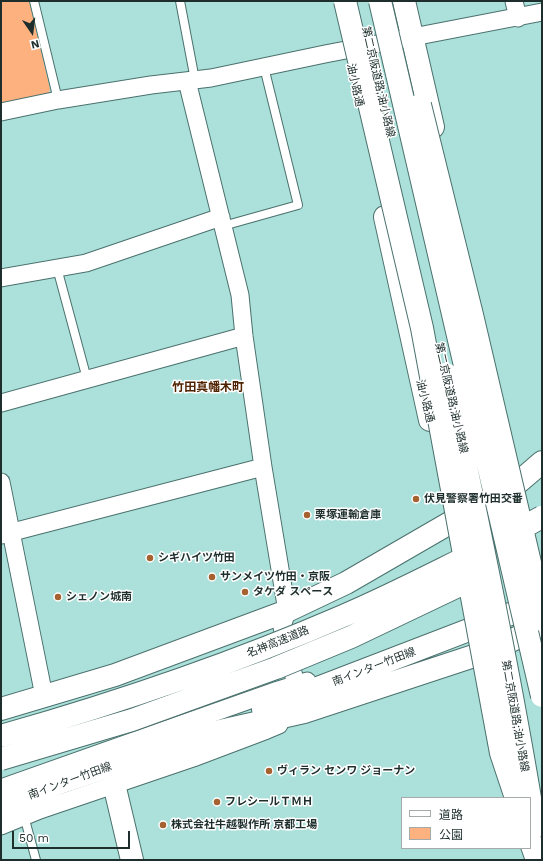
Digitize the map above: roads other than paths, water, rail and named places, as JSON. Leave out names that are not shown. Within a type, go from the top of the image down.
[{"type":"main road","name":"油小路通","points":[[336,1],[378,183],[420,382],[436,445],[485,594],[524,797]]},
{"type":"main road","points":[[345,1],[422,328],[502,753],[516,797]]},
{"type":"main road","name":"第二京阪道路;油小路線","points":[[359,1],[476,512],[498,619],[530,797]]},
{"type":"main road","name":"第二京阪道路;油小路線","points":[[380,1],[542,696]]},
{"type":"main road","points":[[394,1],[472,315],[535,584],[542,620]]},
{"type":"main road","points":[[404,1],[414,37],[433,126],[496,376],[520,481],[542,593]]},
{"type":"main road","points":[[1,709],[116,675],[287,611],[346,583],[460,517],[520,481],[542,462]]},
{"type":"main road","name":"名神高速道路","points":[[1,736],[125,699],[271,646],[344,616],[417,582],[489,546],[542,517]]},
{"type":"main road","name":"名神高速道路","points":[[1,759],[132,720],[276,668],[351,637],[429,601],[542,542]]},
{"type":"main road","name":"南インター竹田線","points":[[207,734],[234,719],[297,697],[349,675],[542,602]]},
{"type":"main road","name":"南インター竹田線","points":[[1,806],[62,782],[207,734],[304,712],[495,649],[542,625]]},
{"type":"main road","points":[[114,784],[132,860]]},
{"type":"main road","name":"第二京阪道路;油小路線","points":[[531,805],[540,860]]},
{"type":"main road","points":[[531,839],[535,860]]},
{"type":"main road","points":[[531,844],[535,860]]},
{"type":"street","points":[[514,1],[518,18]]},
{"type":"street","points":[[1,112],[58,100],[151,85],[191,81],[518,18],[542,12]]},
{"type":"street","points":[[191,81],[222,222],[240,295],[244,336],[263,467],[287,611],[282,627],[296,685]]},
{"type":"street","points":[[1,278],[86,263],[222,222]]},
{"type":"street","points":[[1,403],[244,336]]},
{"type":"street","points":[[6,533],[263,467]]},
{"type":"street","points":[[1,482],[6,533],[44,696]]},
{"type":"street","points":[[1,788],[263,695],[322,677],[349,675]]},
{"type":"street","points":[[1,826],[24,816],[193,758],[268,730],[304,712]]},
{"type":"lane","points":[[34,1],[58,100]]},
{"type":"lane","points":[[180,1],[191,81]]},
{"type":"lane","points":[[222,222],[298,206],[264,67]]},
{"type":"lane","points":[[57,268],[87,379]]},
{"type":"lane","points":[[24,816],[36,860]]},
{"type":"place","name":"伏見警察署竹田交番","points":[[416,499]]},
{"type":"place","name":"栗塚運輸倉庫","points":[[307,515]]},
{"type":"place","name":"シギハイツ竹田","points":[[150,558]]},
{"type":"place","name":"サンメイツ竹田・京阪","points":[[212,577]]},
{"type":"place","name":"タケダ スペース","points":[[245,592]]},
{"type":"place","name":"シェノン城南","points":[[58,597]]},
{"type":"place","name":"ヴィラン センワ ジョーナン","points":[[269,771]]},
{"type":"place","name":"フレシールＴＭＨ","points":[[217,802]]},
{"type":"place","name":"株式会社牛越製作所 京都工場","points":[[163,825]]},
{"type":"district","name":"竹田真幡木町","points":[[208,387]]}]
